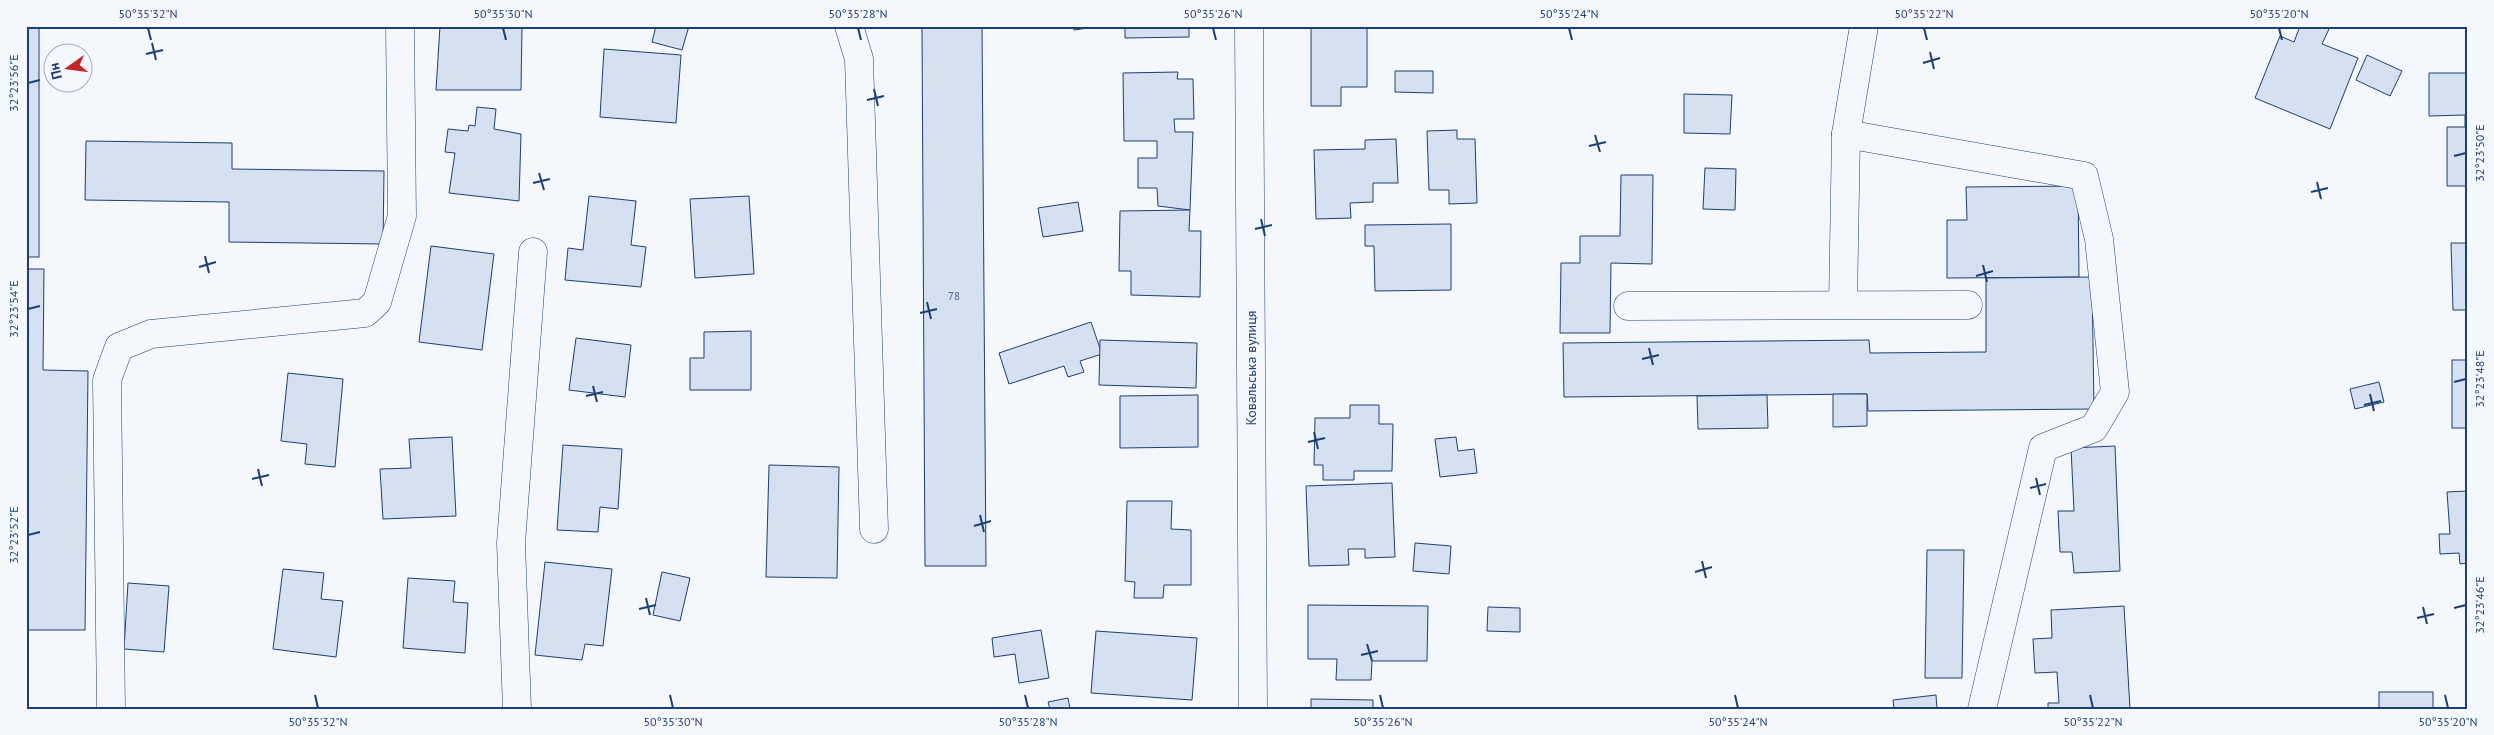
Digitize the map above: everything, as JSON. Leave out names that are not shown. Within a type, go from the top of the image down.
[{"type":"street","points":[[111,709],[107,380],[119,347],[151,334],[365,313],[377,302],[402,216],[400,26]]},
{"type":"street","points":[[849,26],[859,59],[874,529]]},
{"type":"street","name":"Ковальська вулиця","points":[[1250,26],[1253,709]]},
{"type":"street","points":[[1843,304],[1846,134],[1864,26]]},
{"type":"street","points":[[1846,134],[2084,176],[2099,239],[2115,392],[2094,428],[2043,448],[1982,709]]},
{"type":"street","points":[[517,709],[511,543],[533,252]]},
{"type":"street","points":[[1628,306],[1968,305]]},
{"type":"building","points":[[26,26],[39,26],[39,257],[26,257]]},
{"type":"building","points":[[440,26],[522,26],[521,90],[436,90]]},
{"type":"building","points":[[656,26],[689,26],[682,50],[652,42]]},
{"type":"building","points":[[922,26],[982,26],[986,566],[925,566]]},
{"type":"building","points":[[1073,26],[1102,26],[1074,30]]},
{"type":"building","points":[[1125,26],[1189,26],[1189,37],[1125,38]]},
{"type":"building","points":[[2300,26],[2323,26],[2329,29],[2322,44],[2358,58],[2330,129],[2255,98],[2280,36],[2294,42]]},
{"type":"building","points":[[1311,28],[1367,28],[1367,87],[1341,87],[1341,106],[1311,106]]},
{"type":"building","points":[[604,49],[681,55],[676,123],[600,117]]},
{"type":"building","points":[[2367,55],[2402,71],[2390,96],[2356,80]]},
{"type":"building","points":[[1395,71],[1433,71],[1433,93],[1395,92]]},
{"type":"building","points":[[1178,72],[1177,79],[1193,79],[1194,119],[1174,119],[1175,132],[1193,132],[1190,210],[1158,206],[1157,188],[1138,188],[1138,158],[1157,158],[1157,141],[1124,141],[1123,73]]},
{"type":"building","points":[[2429,73],[2468,73],[2468,186],[2447,186],[2447,127],[2465,127],[2465,115],[2429,116]]},
{"type":"building","points":[[1684,94],[1732,95],[1730,134],[1684,133]]},
{"type":"building","points":[[477,107],[496,109],[494,129],[521,134],[519,201],[449,193],[455,153],[445,152],[448,129],[468,131],[469,125],[475,126]]},
{"type":"building","points":[[1457,130],[1457,139],[1475,139],[1477,203],[1449,204],[1449,190],[1429,190],[1427,131]]},
{"type":"building","points":[[1396,139],[1398,183],[1373,183],[1373,202],[1350,203],[1351,218],[1316,219],[1314,150],[1365,149],[1365,140]]},
{"type":"building","points":[[86,141],[232,143],[232,169],[384,171],[383,244],[229,242],[229,202],[85,200]]},
{"type":"building","points":[[1705,168],[1736,169],[1735,210],[1703,209]]},
{"type":"building","points":[[1621,175],[1653,175],[1652,264],[1611,263],[1610,333],[1560,333],[1561,263],[1580,263],[1580,236],[1620,236]]},
{"type":"building","points":[[2078,186],[2079,277],[1947,278],[1947,220],[1967,220],[1966,187]]},
{"type":"building","points":[[589,196],[636,201],[631,245],[646,247],[641,287],[565,280],[568,248],[583,250]]},
{"type":"building","points":[[749,196],[754,274],[695,278],[690,199]]},
{"type":"building","points":[[1078,202],[1083,231],[1043,237],[1038,208]]},
{"type":"building","points":[[1190,210],[1189,231],[1201,231],[1200,297],[1131,295],[1131,271],[1119,271],[1120,211]]},
{"type":"building","points":[[1451,224],[1451,290],[1375,291],[1374,246],[1365,246],[1365,225]]},
{"type":"building","points":[[2451,243],[2468,243],[2468,310],[2453,310]]},
{"type":"building","points":[[431,246],[494,254],[482,350],[419,342]]},
{"type":"building","points":[[26,269],[44,269],[43,370],[88,371],[85,630],[26,630]]},
{"type":"building","points":[[2092,277],[2094,409],[1868,411],[1867,394],[1564,397],[1563,343],[1869,340],[1870,353],[1986,352],[1986,278]]},
{"type":"building","points":[[1091,322],[1102,354],[1080,361],[1084,372],[1068,377],[1064,366],[1009,384],[999,353]]},
{"type":"building","points":[[751,331],[751,390],[690,390],[690,358],[704,358],[704,332]]},
{"type":"building","points":[[576,338],[631,345],[625,397],[569,390]]},
{"type":"building","points":[[1100,340],[1197,343],[1196,388],[1099,385]]},
{"type":"building","points":[[2452,360],[2468,360],[2468,428],[2452,428]]},
{"type":"building","points":[[288,373],[343,379],[335,467],[305,464],[307,444],[281,441]]},
{"type":"building","points":[[2379,382],[2384,402],[2355,409],[2350,389]]},
{"type":"building","points":[[1833,394],[1867,394],[1867,426],[1833,427]]},
{"type":"building","points":[[1198,395],[1198,447],[1120,448],[1120,396]]},
{"type":"building","points":[[1767,395],[1768,428],[1698,429],[1697,396]]},
{"type":"building","points":[[1350,405],[1379,405],[1379,424],[1393,424],[1392,471],[1354,471],[1354,480],[1323,480],[1323,465],[1314,465],[1315,418],[1350,418]]},
{"type":"building","points":[[452,437],[456,516],[383,519],[380,469],[411,468],[409,439]]},
{"type":"building","points":[[1456,437],[1458,451],[1474,449],[1477,473],[1440,477],[1435,439]]},
{"type":"building","points":[[563,445],[622,449],[618,509],[600,507],[598,532],[557,530]]},
{"type":"building","points":[[2115,446],[2120,571],[2074,573],[2072,552],[2060,552],[2058,511],[2074,511],[2071,448]]},
{"type":"building","points":[[769,465],[839,467],[837,578],[766,577]]},
{"type":"building","points":[[1392,483],[1395,557],[1365,558],[1365,549],[1348,549],[1349,565],[1309,566],[1306,486]]},
{"type":"building","points":[[2468,491],[2468,563],[2460,564],[2459,553],[2440,554],[2439,534],[2450,534],[2447,492]]},
{"type":"building","points":[[1127,501],[1172,501],[1171,529],[1191,530],[1191,585],[1164,585],[1163,598],[1134,598],[1135,582],[1125,581]]},
{"type":"building","points":[[1415,543],[1451,546],[1449,574],[1413,571]]},
{"type":"building","points":[[1927,550],[1964,550],[1962,678],[1925,678]]},
{"type":"building","points":[[545,562],[612,569],[603,646],[585,644],[582,660],[535,655]]},
{"type":"building","points":[[283,569],[324,573],[321,599],[343,601],[336,657],[273,649]]},
{"type":"building","points":[[662,572],[690,578],[680,621],[653,615]]},
{"type":"building","points":[[408,578],[455,581],[453,602],[468,603],[465,653],[403,648]]},
{"type":"building","points":[[128,583],[169,586],[164,652],[124,649]]},
{"type":"building","points":[[1308,605],[1428,606],[1427,661],[1372,661],[1371,680],[1336,680],[1337,659],[1308,659]]},
{"type":"building","points":[[2124,606],[2130,709],[2048,709],[2048,703],[2059,703],[2057,672],[2035,673],[2033,639],[2052,638],[2051,610]]},
{"type":"building","points":[[1488,607],[1520,608],[1520,632],[1487,631]]},
{"type":"building","points":[[1041,630],[1049,678],[1019,683],[1015,654],[994,657],[992,638]]},
{"type":"building","points":[[1096,631],[1197,638],[1192,700],[1091,693]]},
{"type":"building","points":[[2379,692],[2433,692],[2433,709],[2379,709]]},
{"type":"building","points":[[1936,695],[1937,709],[1894,709],[1893,700]]},
{"type":"building","points":[[1068,698],[1070,709],[1050,709],[1048,702]]},
{"type":"building","points":[[1311,699],[1373,700],[1373,709],[1311,709]]}]
